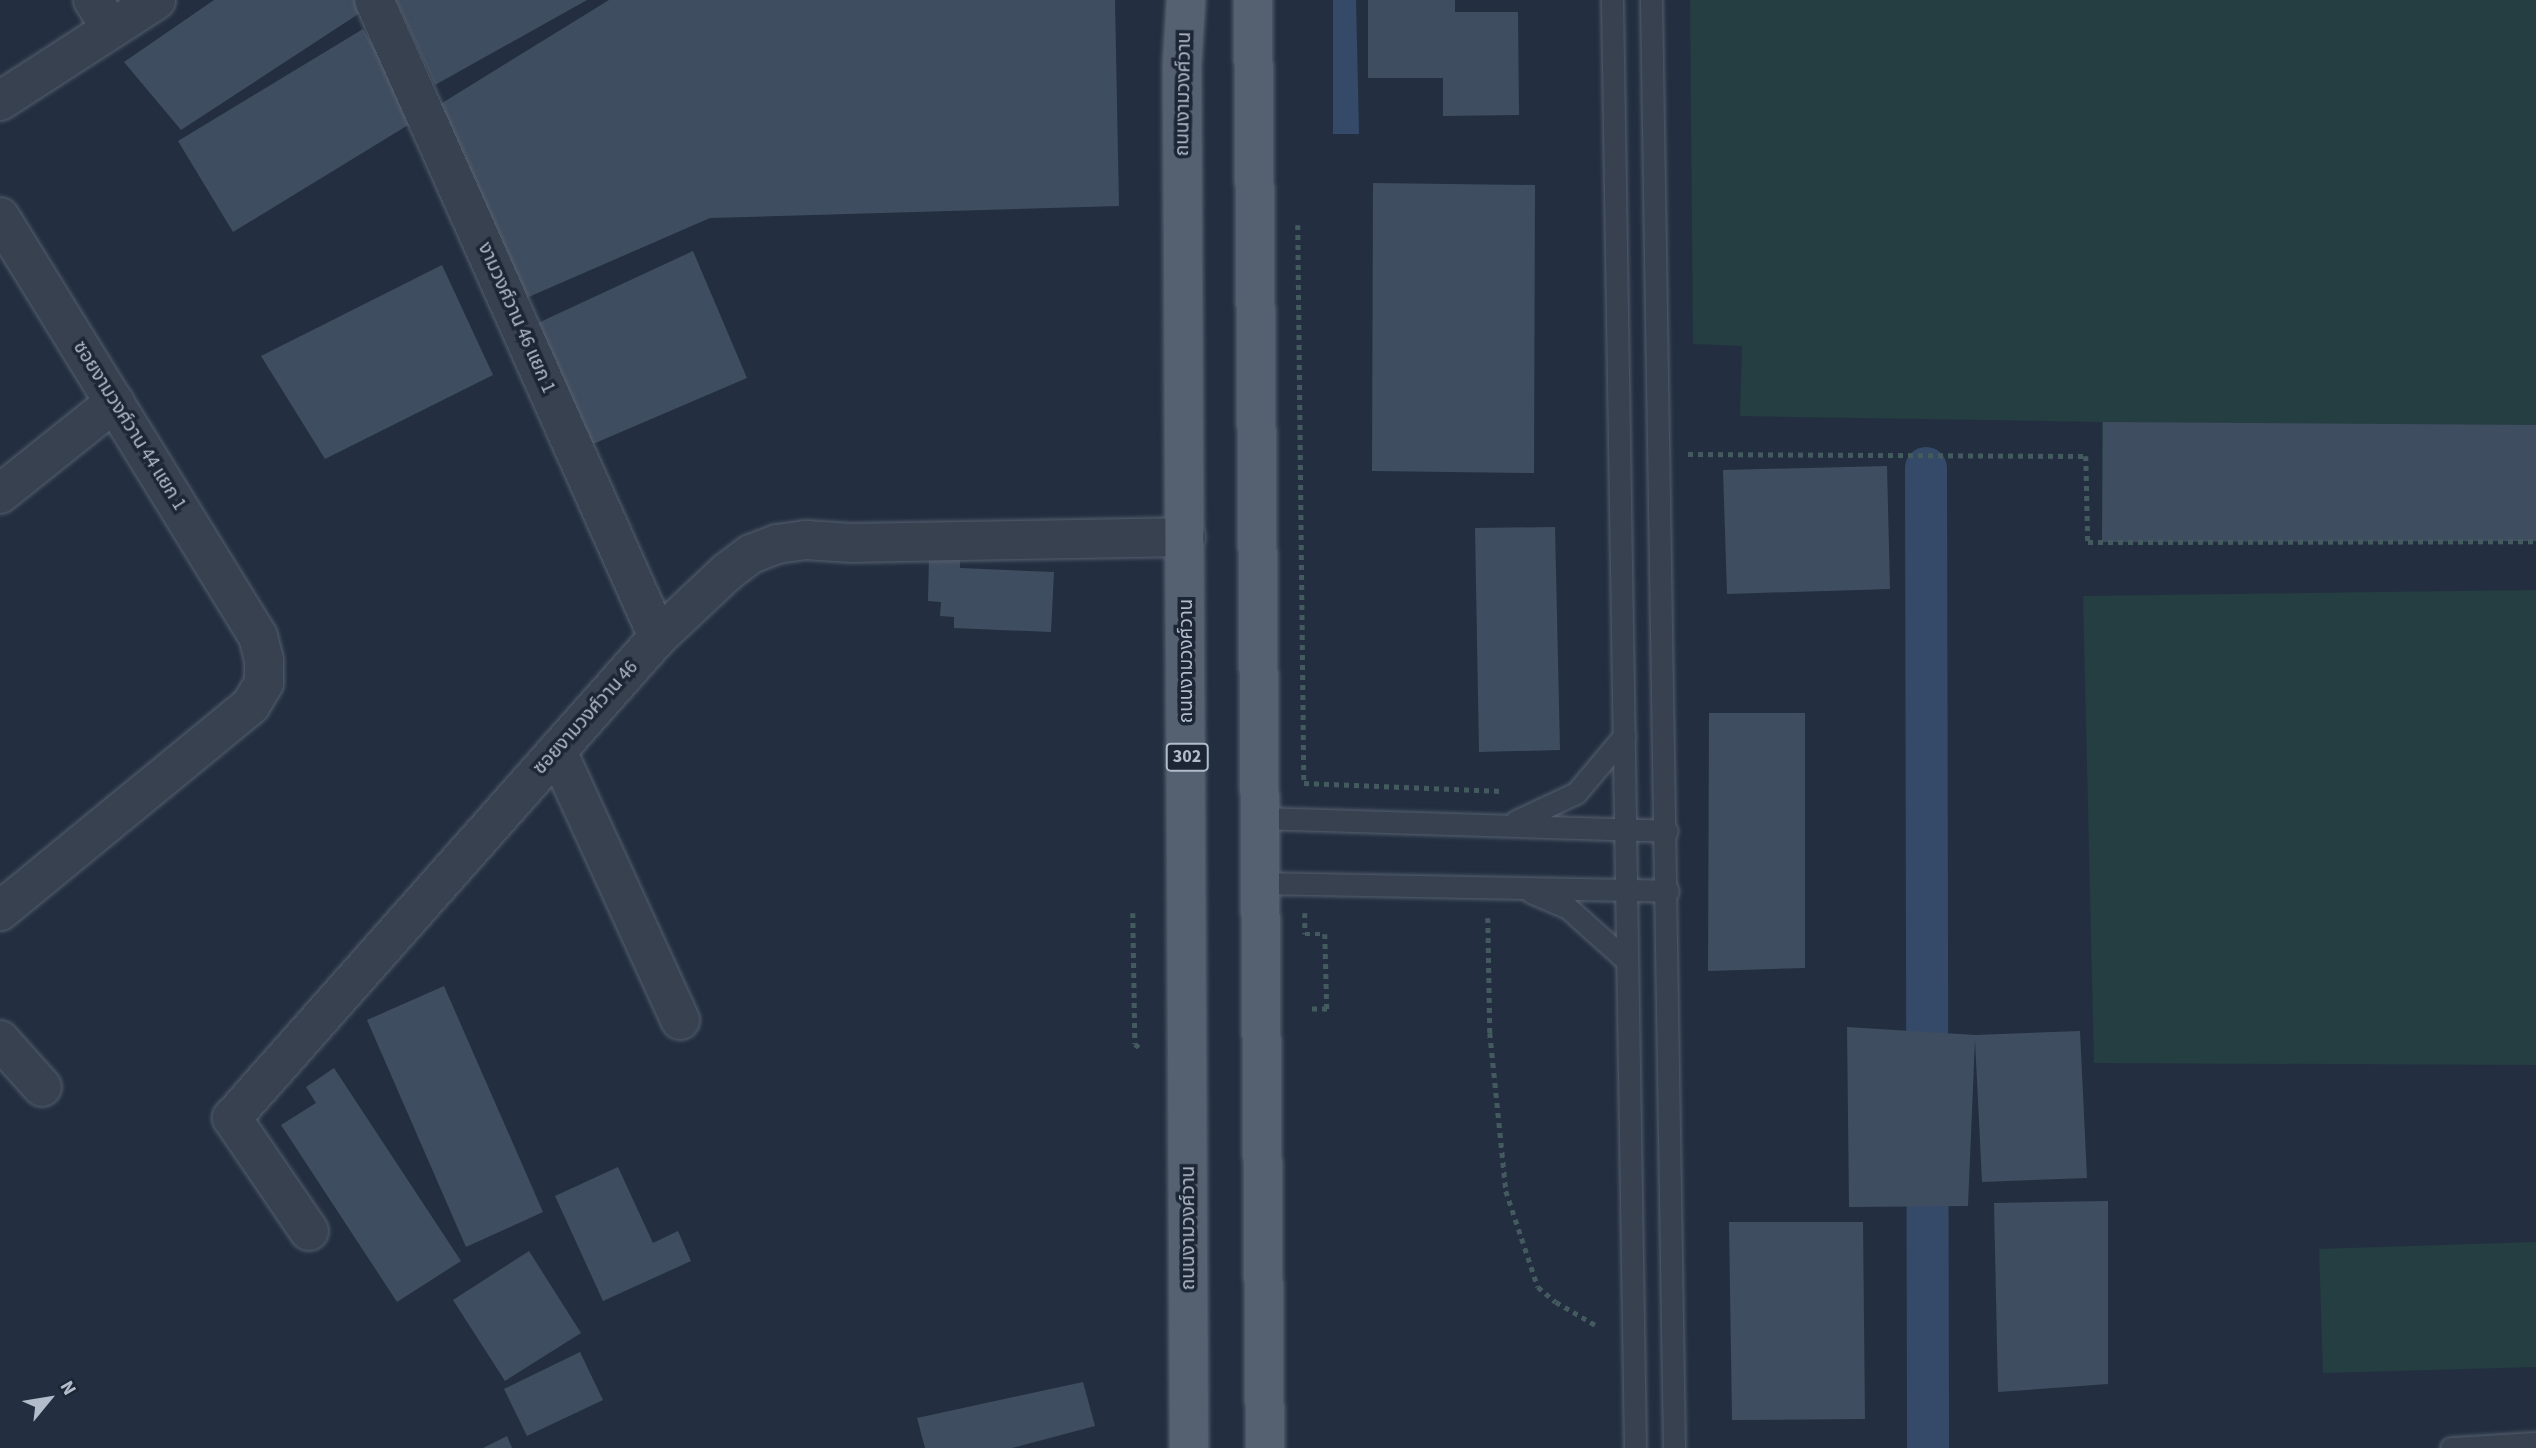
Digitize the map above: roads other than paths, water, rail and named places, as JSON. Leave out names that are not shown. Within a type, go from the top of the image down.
[{"type":"main road","points":[[1178,0],[1182,65]]},
{"type":"main road","name":"ถนนงามวงศ์วาน","points":[[1186,0],[1182,65],[1189,1448]]},
{"type":"main road","points":[[1253,0],[1265,1448]]},
{"type":"main road","points":[[1253,66],[1259,0]]},
{"type":"street","points":[[0,101],[102,14],[156,0]]},
{"type":"street","name":"งามวงศ์วาน 46 แยก 1","points":[[373,0],[658,637]]},
{"type":"street","name":"ซอยงามวงศ์วาน 44 แยก 1","points":[[0,217],[258,636],[264,660],[264,683],[251,705],[0,911]]},
{"type":"street","points":[[0,494],[115,402]]},
{"type":"street","name":"ซอยงามวงศ์วาน 46","points":[[309,1231],[232,1118],[658,637],[727,572],[751,554],[778,544],[806,540],[852,543],[1186,537]]},
{"type":"street","points":[[557,751],[680,1020]]},
{"type":"street","points":[[0,1041],[42,1087]]},
{"type":"lane","points":[[1612,0],[1635,1448]]},
{"type":"lane","points":[[1651,0],[1668,891],[1674,1448]]},
{"type":"lane","points":[[1504,826],[1541,812],[1576,793],[1624,736]]},
{"type":"lane","points":[[1260,818],[1667,831]]},
{"type":"lane","points":[[1260,883],[1668,891]]},
{"type":"lane","points":[[1522,888],[1569,908],[1627,961]]},
{"type":"lane","points":[[2451,1448],[2536,1443]]},
{"type":"water","points":[[1333,0],[1356,0],[1359,134],[1333,134]]},
{"type":"waterway","points":[[1926,468],[1928,1448]]}]
